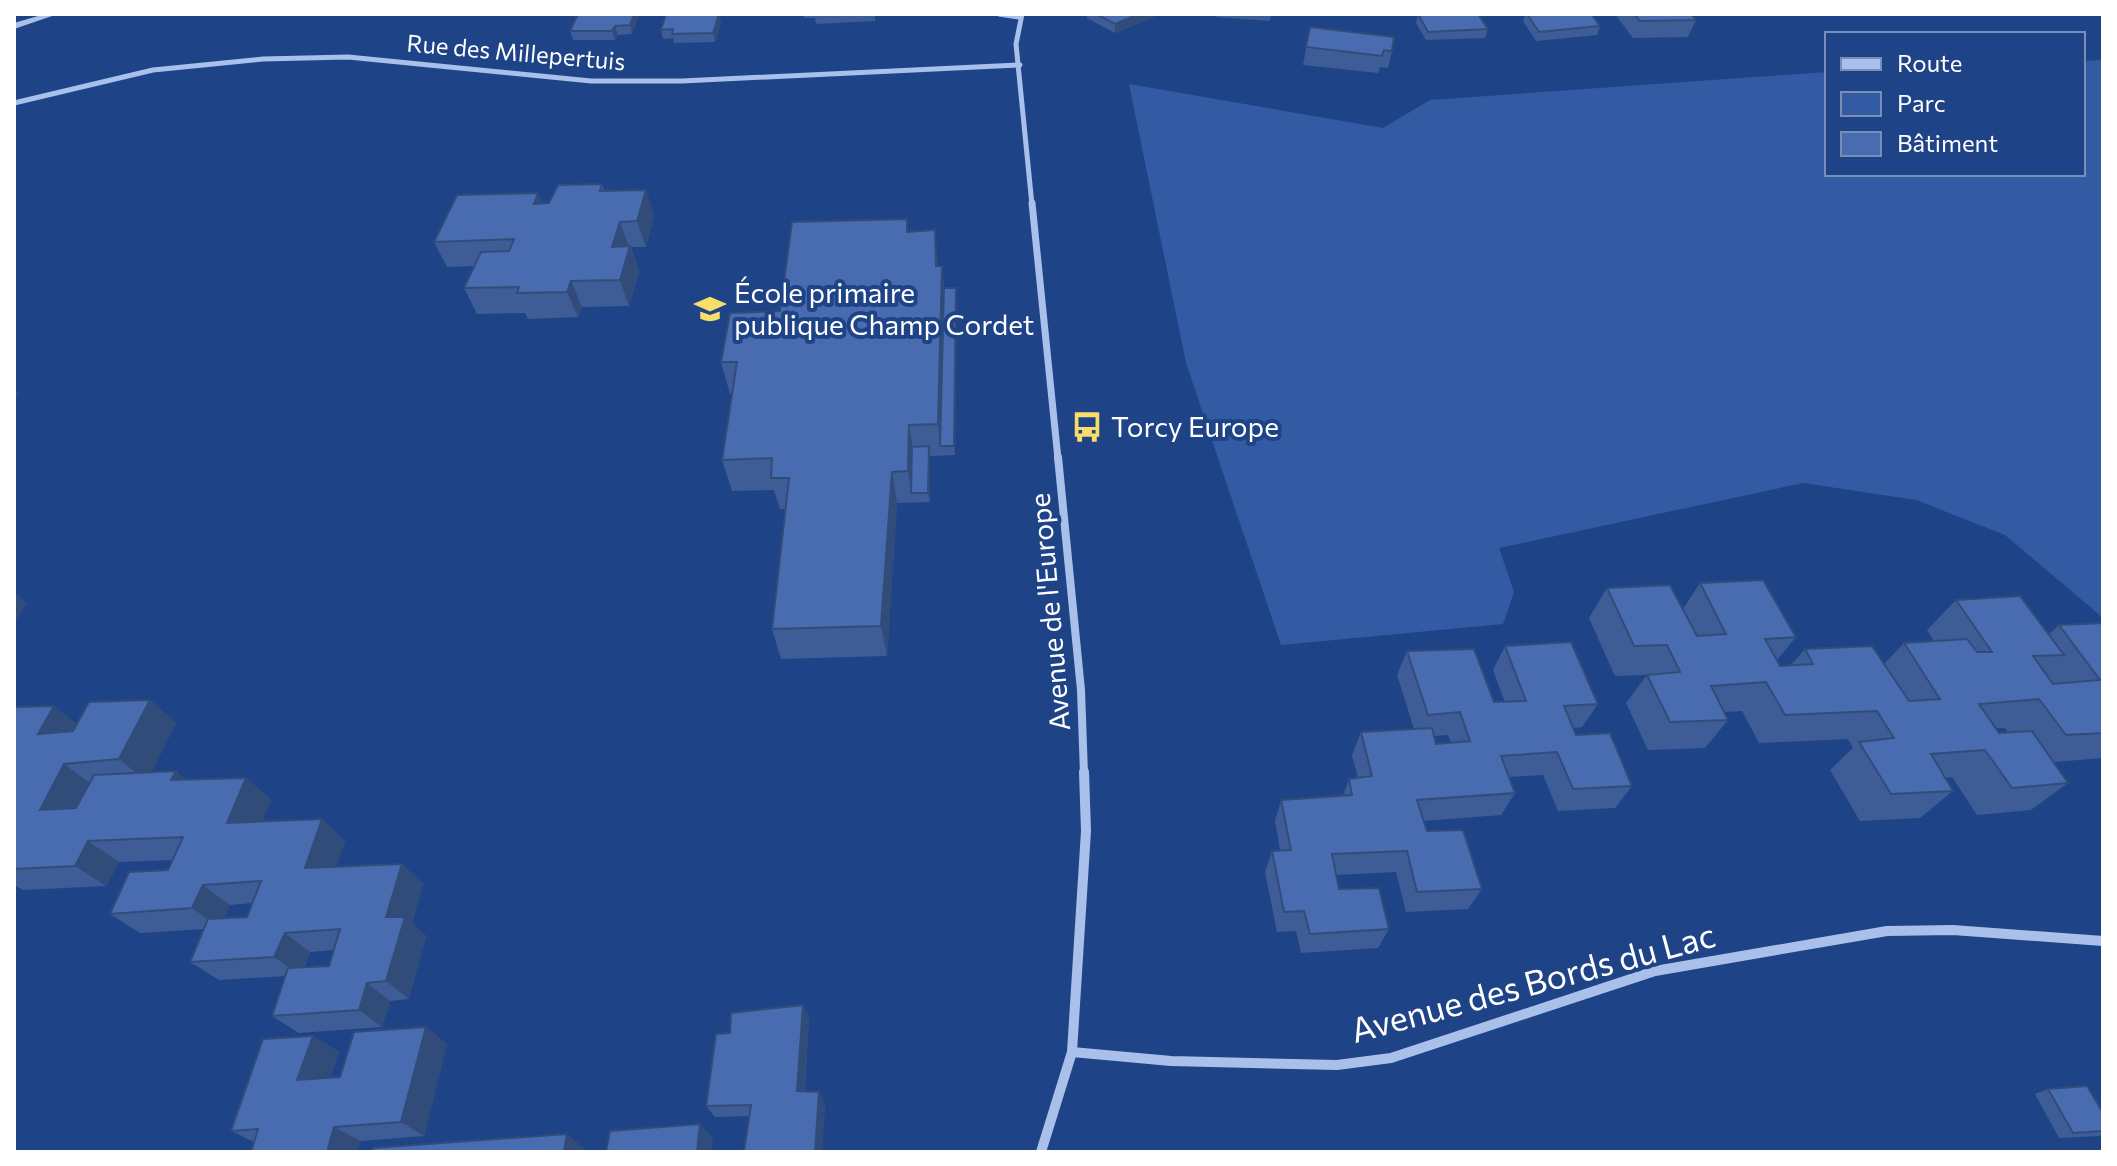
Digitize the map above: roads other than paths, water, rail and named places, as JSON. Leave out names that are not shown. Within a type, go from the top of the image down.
[{"type":"street","points":[[14,26],[54,14]]},
{"type":"street","points":[[999,14],[1020,16]]},
{"type":"street","name":"Avenue de l'Europe","points":[[1020,16],[1016,44],[1081,690],[1086,831],[1072,1052],[1041,1152]]},
{"type":"street","name":"Rue des Millepertuis","points":[[14,103],[153,70],[263,59],[348,57],[591,81],[682,81],[1020,65]]},
{"type":"street","name":"Avenue des Bords du Lac","points":[[1072,1052],[1198,1062],[1337,1065],[1391,1058],[1655,971],[1871,934],[1953,930],[2103,941]]},
{"type":"place","name":"École primaire publique Champ Cordet","points":[[710,309]]},
{"type":"place","name":"Torcy Europe","points":[[1087,427]]}]
